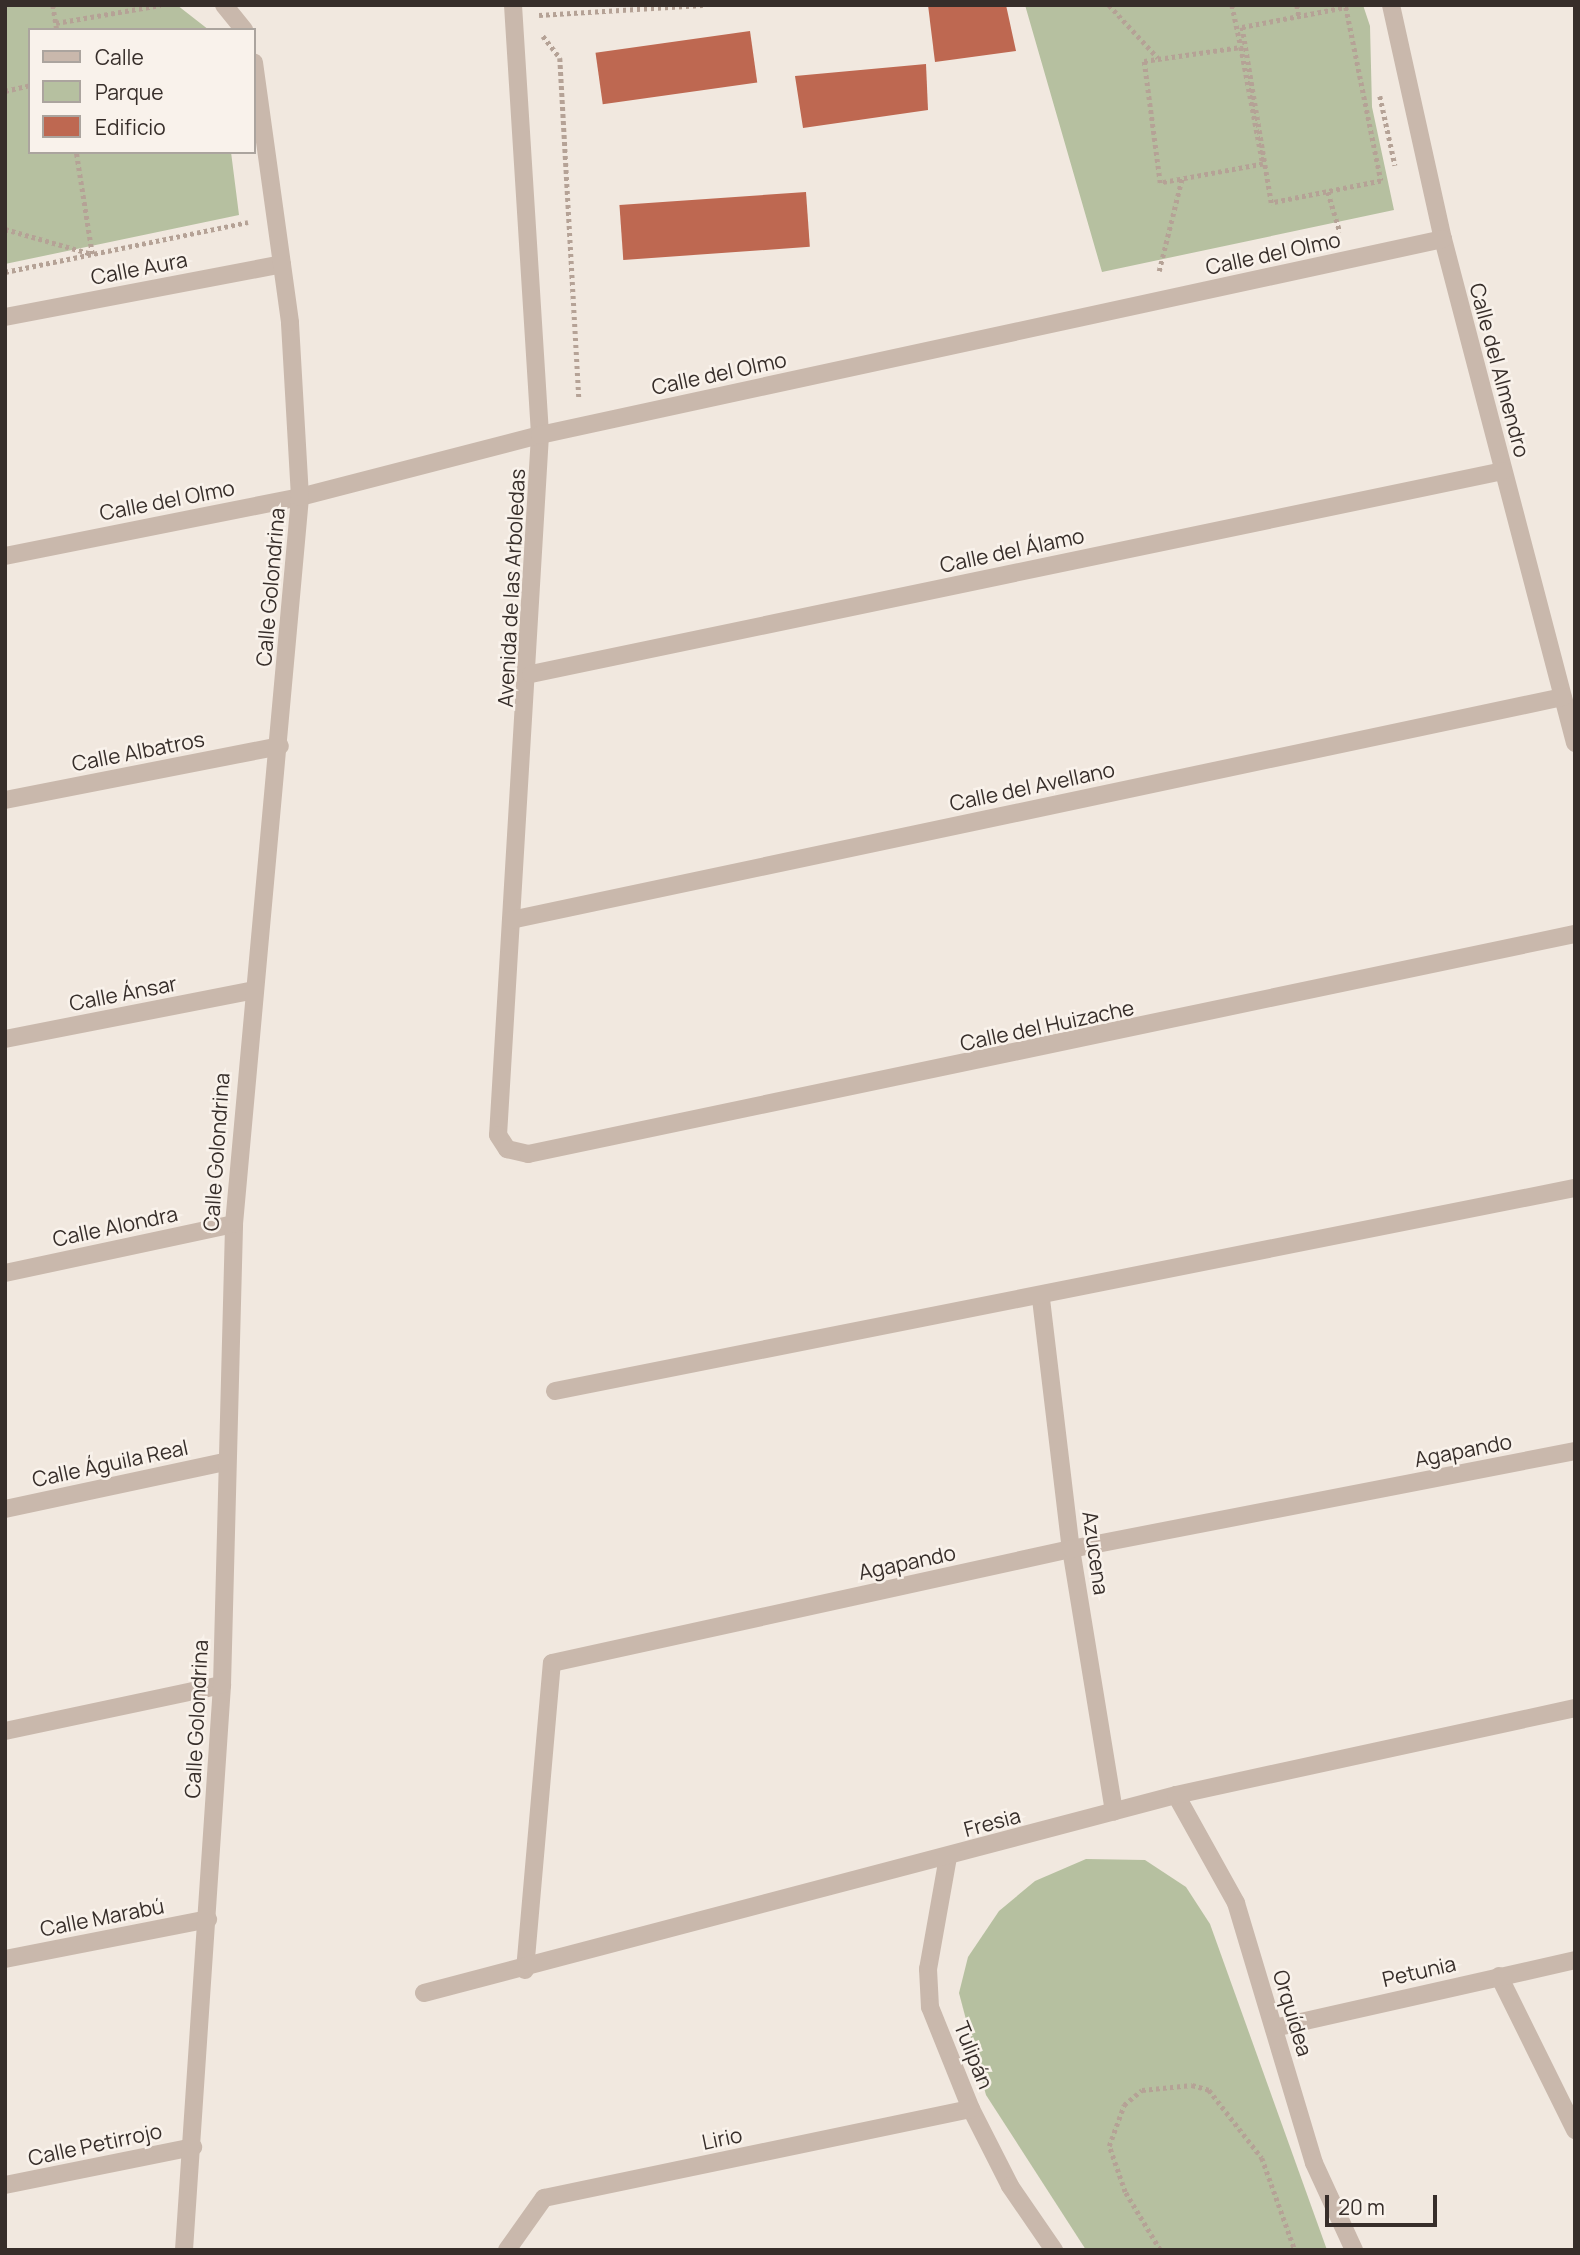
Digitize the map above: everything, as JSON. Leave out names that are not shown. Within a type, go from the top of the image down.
[{"type":"street","points":[[224,5],[242,28]]},
{"type":"street","name":"Avenida de las Arboledas","points":[[513,5],[540,435],[531,674],[498,1135],[507,1149],[528,1154]]},
{"type":"street","name":"Calle del Almendro","points":[[1391,5],[1443,239],[1575,743]]},
{"type":"street","name":"Calle Golondrina","points":[[184,2250],[222,1685],[225,1462],[234,1224],[250,991],[280,746],[300,497],[297,387],[256,76]]},
{"type":"street","name":"Calle del Olmo","points":[[5,556],[300,497],[540,435],[1443,239]]},
{"type":"street","name":"Calle Aura","points":[[5,317],[282,264]]},
{"type":"street","name":"Calle del Álamo","points":[[531,674],[1503,471]]},
{"type":"street","name":"Calle del Avellano","points":[[512,920],[1563,697]]},
{"type":"street","name":"Calle Albatros","points":[[5,800],[280,746]]},
{"type":"street","name":"Calle del Huizache","points":[[528,1154],[1575,934]]},
{"type":"street","name":"Calle Ánsar","points":[[5,1040],[250,991]]},
{"type":"street","points":[[555,1391],[1041,1299],[1575,1188]]},
{"type":"street","name":"Calle Alondra","points":[[5,1273],[234,1224]]},
{"type":"street","name":"Azucena","points":[[1041,1299],[1071,1549],[1114,1812]]},
{"type":"street","name":"Agapando","points":[[525,1970],[552,1663],[1071,1549],[1575,1451]]},
{"type":"street","name":"Calle Águila Real","points":[[5,1509],[225,1462]]},
{"type":"street","points":[[5,1731],[222,1685]]},
{"type":"street","name":"Fresia","points":[[424,1993],[525,1970],[1176,1796],[1575,1708]]},
{"type":"street","name":"Orquídea","points":[[1176,1796],[1236,1903],[1314,2163],[1354,2250]]},
{"type":"street","name":"Tulipán","points":[[948,1857],[928,1969],[930,2007],[971,2109],[1010,2186],[1054,2250]]},
{"type":"street","name":"Calle Marabú","points":[[5,1959],[208,1919]]},
{"type":"street","name":"Petunia","points":[[1274,2028],[1575,1960]]},
{"type":"street","points":[[1499,1976],[1575,2130]]},
{"type":"street","name":"Lirio","points":[[507,2250],[544,2198],[971,2109]]},
{"type":"street","name":"Calle Petirrojo","points":[[5,2185],[193,2147]]},
{"type":"path","points":[[53,5],[57,28]]},
{"type":"path","points":[[56,23],[160,5]]},
{"type":"path","points":[[593,399],[579,402],[560,58],[527,16],[703,5]]},
{"type":"path","points":[[1109,5],[1159,59]]},
{"type":"path","points":[[1232,5],[1241,47],[1263,164],[1160,183],[1144,61],[1241,47]]},
{"type":"path","points":[[1297,5],[1299,16]]},
{"type":"path","points":[[1346,7],[1381,181],[1328,192],[1271,203],[1242,27],[1346,7]]},
{"type":"path","points":[[5,91],[28,85]]},
{"type":"path","points":[[1380,87],[1398,177]]},
{"type":"path","points":[[76,154],[92,254]]},
{"type":"path","points":[[1159,272],[1182,178]]},
{"type":"path","points":[[1328,192],[1340,232]]},
{"type":"path","points":[[5,272],[249,222],[248,211]]},
{"type":"path","points":[[5,229],[92,254]]},
{"type":"path","points":[[1327,235],[1351,229]]},
{"type":"path","points":[[1146,275],[1172,269]]},
{"type":"path","points":[[1160,2250],[1125,2192],[1109,2146],[1124,2105],[1156,2085],[1209,2091],[1236,2119],[1262,2158],[1295,2250]]},
{"type":"green space","points":[[5,5],[177,5],[206,28],[28,28],[28,154],[231,154],[239,215],[5,264]]},
{"type":"green space","points":[[1025,5],[1363,5],[1370,26],[1372,107],[1394,210],[1102,272]]},
{"type":"green space","points":[[1086,1859],[1145,1860],[1186,1887],[1210,1924],[1327,2250],[1086,2250],[986,2095],[959,1993],[968,1957],[999,1911],[1035,1881]]},
{"type":"building","points":[[928,5],[1006,5],[1016,51],[935,62]]},
{"type":"building","points":[[750,31],[757,82],[603,104],[596,53]]},
{"type":"building","points":[[926,64],[928,110],[803,128],[795,76]]},
{"type":"building","points":[[806,192],[810,247],[623,260],[619,205]]}]
